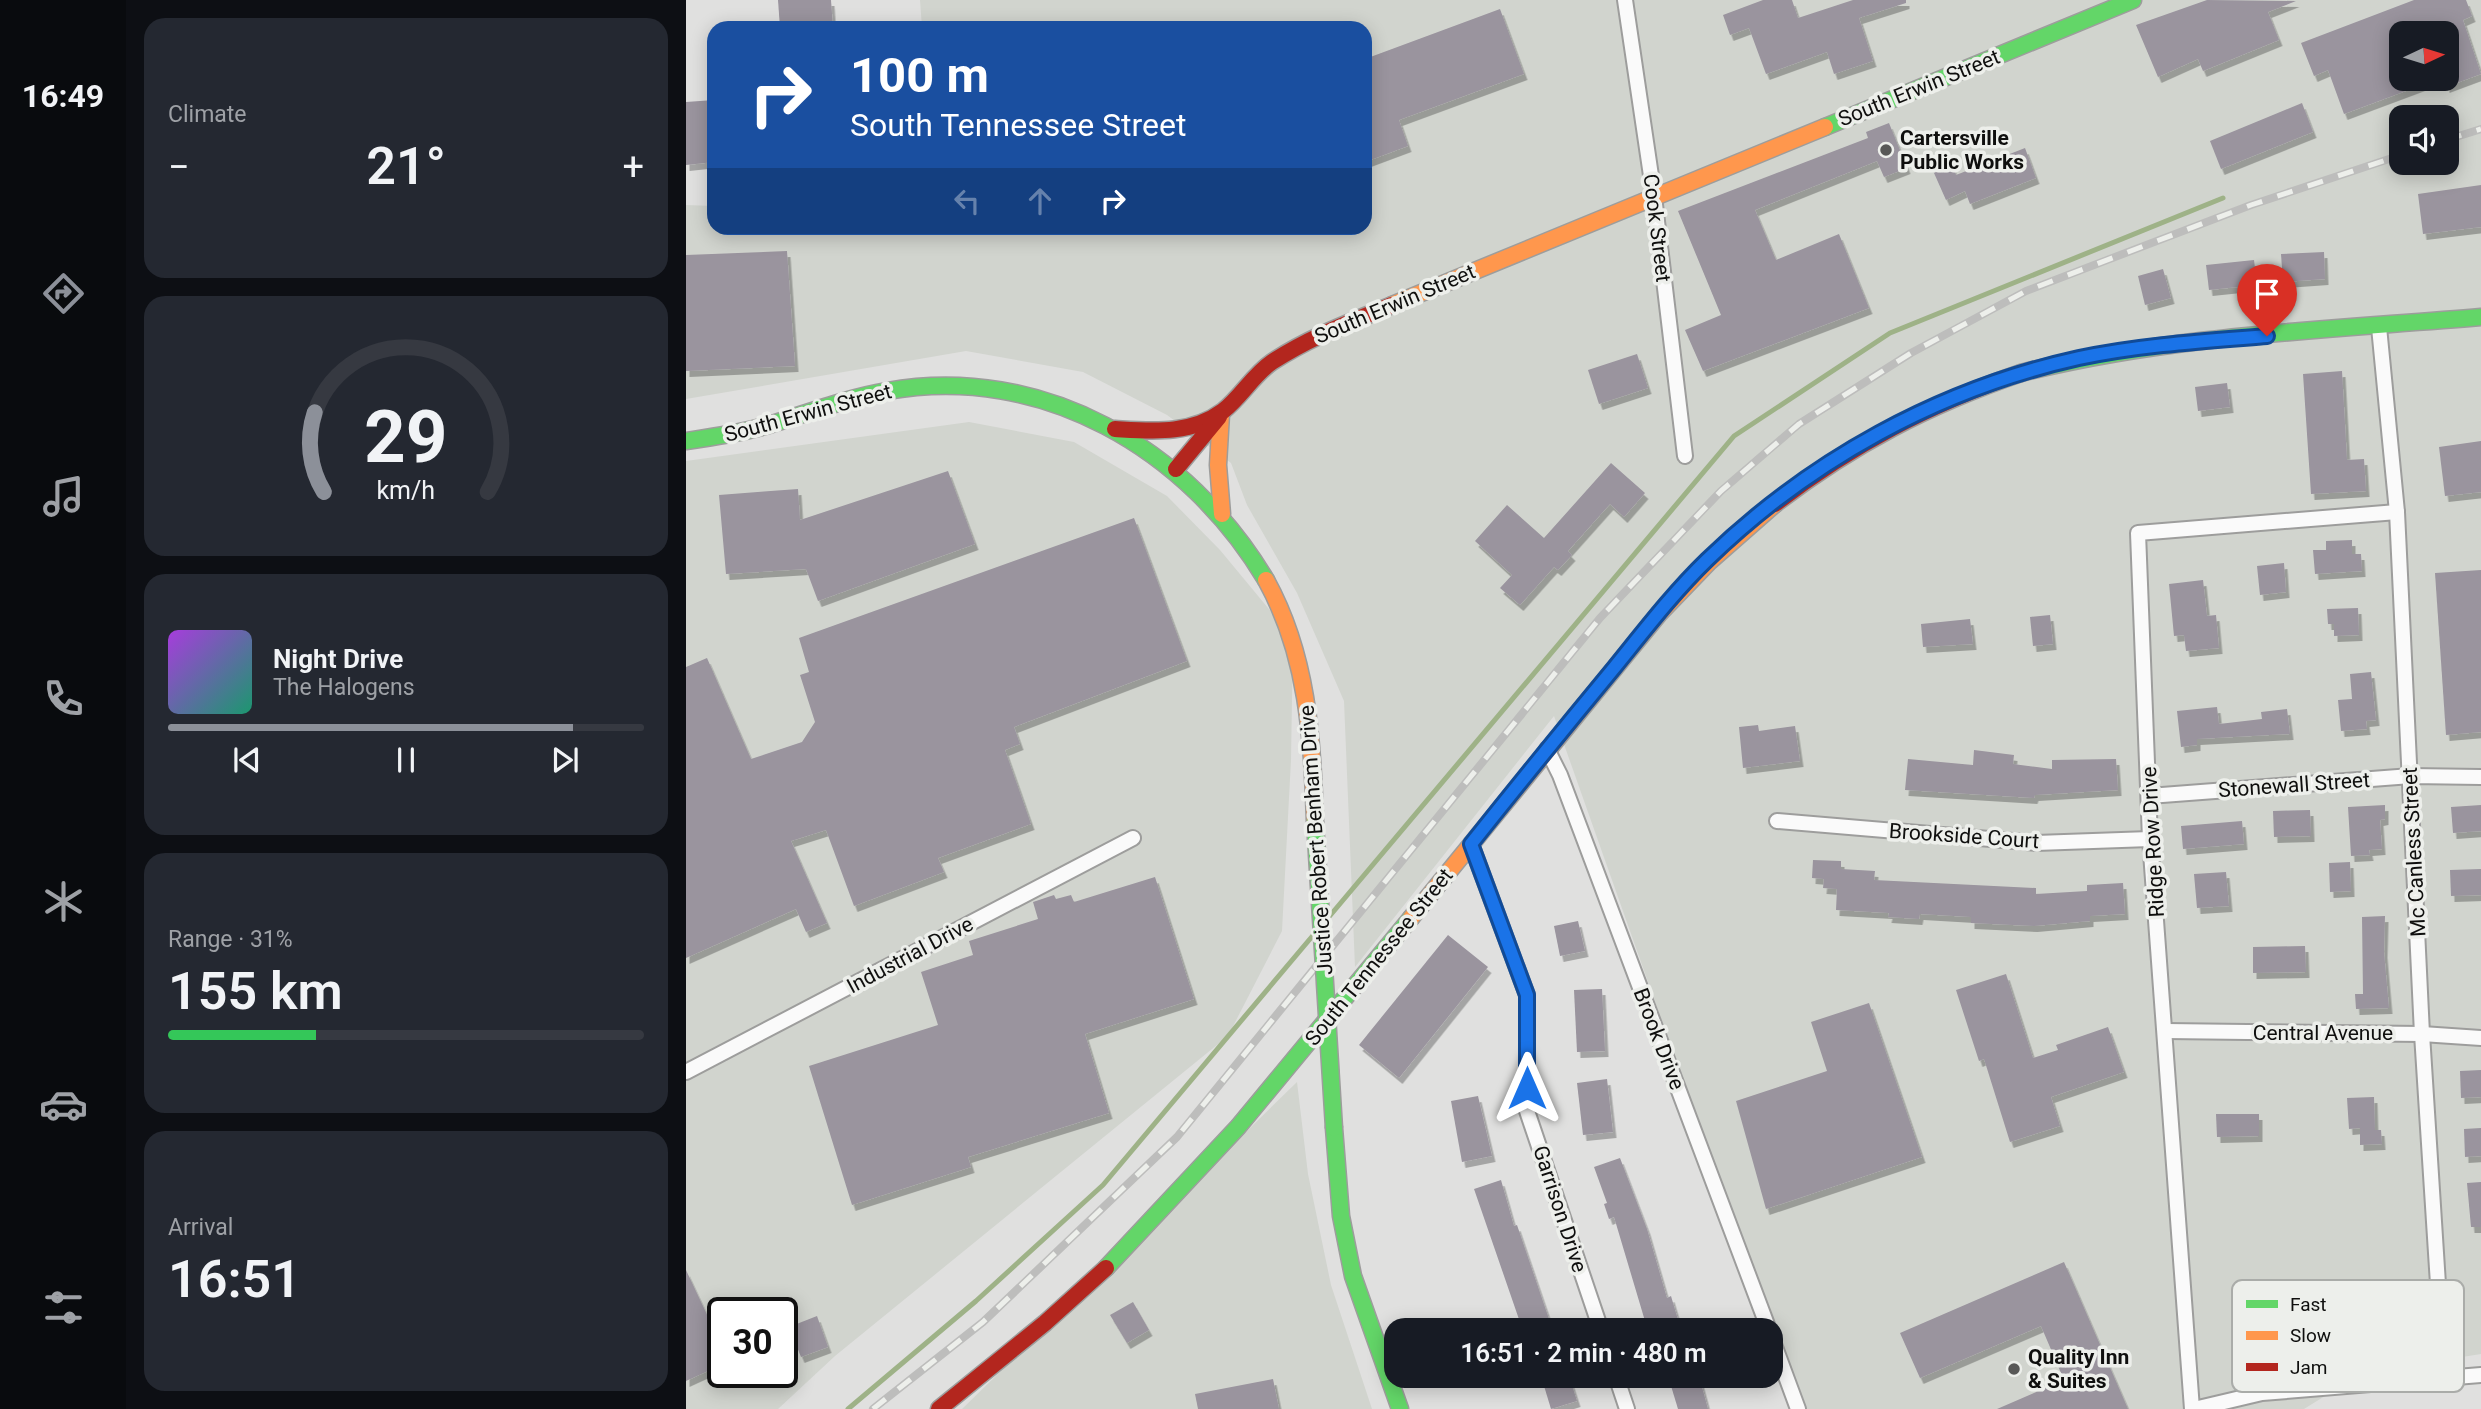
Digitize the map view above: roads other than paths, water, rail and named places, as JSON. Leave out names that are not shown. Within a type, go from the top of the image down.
[{"type":"street","name":"Cook Street","points":[[1625,0],[1654,196],[1685,456]]},
{"type":"street","name":"South Erwin Street","points":[[686,441],[758,429],[871,393],[940,387],[995,390],[1061,405],[1115,429],[1176,470],[1222,412],[1269,364],[1296,346],[2133,0]]},
{"type":"street","name":"South Tennessee Street","points":[[939,1409],[1066,1305],[1184,1189],[1312,1040],[1659,613],[1723,545],[1795,485],[1897,423],[1992,382],[2078,358],[2159,345],[2481,317]]},
{"type":"street","name":"Mc Canless Street","points":[[2379,327],[2397,512],[2422,1034],[2438,1280]]},
{"type":"street","points":[[1115,429],[1165,432],[1200,423],[1222,412]]},
{"type":"street","points":[[1222,412],[1218,465],[1222,514]]},
{"type":"street","name":"Justice Robert Benham Drive","points":[[1176,470],[1222,514],[1264,577],[1296,648],[1310,725],[1341,1216],[1353,1276],[1400,1409]]},
{"type":"street","name":"Ridge Row Drive","points":[[2193,1409],[2150,839],[2138,533],[2397,512]]},
{"type":"street","name":"Brook Drive","points":[[1546,749],[1560,775],[1764,1318]]},
{"type":"street","name":"Stonewall Street","points":[[2149,796],[2411,776],[2481,777]]},
{"type":"street","name":"Brookside Court","points":[[1777,821],[2036,843],[2150,839]]},
{"type":"street","name":"Industrial Drive","points":[[686,1072],[1133,838]]},
{"type":"street","name":"Garrison Drive","points":[[1471,844],[1527,995],[1527,1111],[1597,1318]]},
{"type":"street","name":"Central Avenue","points":[[2166,1031],[2422,1034],[2481,1038]]},
{"type":"street","points":[[1783,1368],[1798,1409]]},
{"type":"street","points":[[1620,1388],[1627,1409]]},
{"type":"street","points":[[2193,1409],[2262,1394],[2285,1392]]},
{"type":"waterway","points":[[1328,918],[1734,436],[1890,333],[2223,198]]},
{"type":"waterway","points":[[848,1409],[976,1301],[1103,1185],[1315,933]]},
{"type":"railway","points":[[2459,136],[2481,129]]},
{"type":"railway","points":[[873,1409],[983,1322],[1177,1137],[1600,618],[1721,491],[1799,424],[1911,353],[2026,291],[2251,205],[2389,159]]},
{"type":"place","name":"Cartersville Public Works","points":[[1886,150]]},
{"type":"place","name":"Quality Inn & Suites","points":[[2014,1369]]}]
